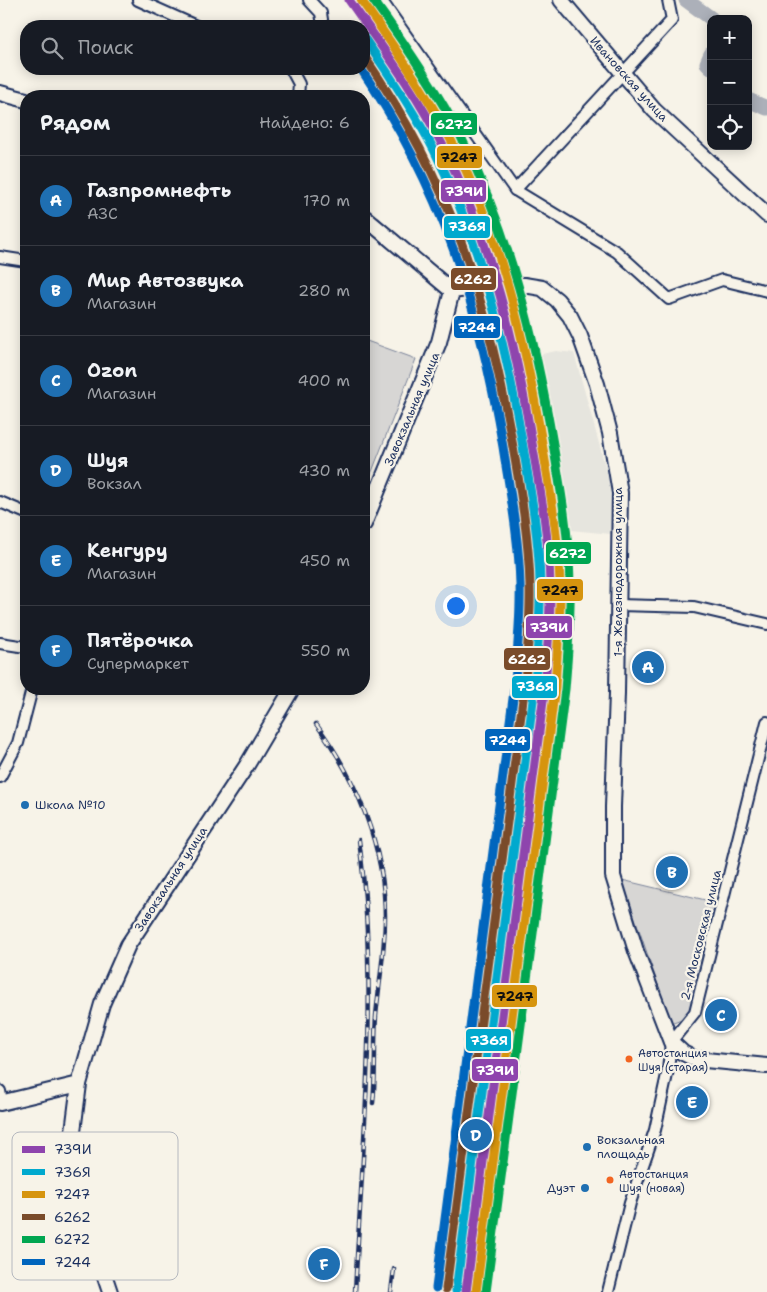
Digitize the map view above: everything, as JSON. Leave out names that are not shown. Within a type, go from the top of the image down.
[{"type":"main road","name":"Ивановская улица","points":[[561,0],[654,110],[767,215]]},
{"type":"main road","points":[[0,93],[20,98]]},
{"type":"main road","points":[[370,222],[452,291]]},
{"type":"main road","name":"1-я Железнодорожная улица","points":[[452,291],[500,285],[524,285],[542,288],[557,300],[570,316],[597,384],[610,433],[620,493],[613,876],[636,951],[671,1042]]},
{"type":"main road","name":"Завокзальная улица","points":[[370,510],[440,342],[452,291]]},
{"type":"main road","name":"Завокзальная улица","points":[[73,1132],[79,1084],[102,1004],[128,945],[247,765],[288,695]]},
{"type":"main road","points":[[671,1042],[682,1053],[695,1059],[767,1066]]},
{"type":"main road","points":[[1,1099],[79,1084]]},
{"type":"main road","name":"Завокзальная улица","points":[[106,1280],[110,1292]]},
{"type":"street","points":[[138,0],[183,20]]},
{"type":"street","points":[[309,0],[321,13],[322,20]]},
{"type":"street","points":[[381,0],[515,190],[617,252],[669,299],[722,280],[767,292]]},
{"type":"street","points":[[515,190],[672,20],[668,0]]},
{"type":"street","points":[[294,75],[299,84],[298,90]]},
{"type":"street","points":[[0,257],[20,260]]},
{"type":"street","points":[[0,502],[20,510]]},
{"type":"street","points":[[618,605],[694,607],[767,624]]},
{"type":"street","points":[[0,643],[20,646]]},
{"type":"street","points":[[0,777],[18,744],[30,695]]},
{"type":"street","name":"2-я Московская улица","points":[[671,1042],[696,1012],[767,722]]},
{"type":"street","points":[[608,1292],[630,1203],[655,1130],[668,1070],[671,1042]]},
{"type":"shaded area","points":[[370,342],[416,359],[370,477]]},
{"type":"shaded area","points":[[556,351],[574,353],[611,487],[611,534],[561,529],[560,502],[537,355]]},
{"type":"shaded area","points":[[622,880],[718,903],[689,1016],[671,1023]]},
{"type":"waterway","points":[[686,0],[707,15]]},
{"type":"waterway","points":[[752,102],[767,108]]},
{"type":"railway","points":[[316,724],[344,768],[366,815],[380,865],[384,891],[385,929],[376,1016],[373,1103]]},
{"type":"railway","points":[[355,1292],[365,1123],[369,1009],[365,896],[359,840]]},
{"type":"railway","points":[[391,1292],[394,1269]]},
{"type":"transit line","name":"739И","points":[[349,0],[363,20]]},
{"type":"transit line","name":"7247","points":[[361,0],[408,68],[451,140],[468,176],[497,249],[528,365],[548,478],[557,547],[560,595],[555,687],[476,1292]]},
{"type":"transit line","name":"6272","points":[[373,0],[420,67],[451,119],[494,211],[519,287],[538,365],[559,479],[568,548],[570,609],[565,689],[486,1292]]},
{"type":"transit line","name":"739И","points":[[370,30],[399,71],[443,146],[460,182],[488,256],[500,294],[519,371],[539,483],[548,550],[550,610],[545,686],[466,1292]]},
{"type":"transit line","name":"736Я","points":[[370,47],[410,107],[434,150],[465,220],[478,256],[508,366],[534,512],[538,548],[540,608],[535,685],[456,1291]]},
{"type":"transit line","name":"6262","points":[[370,65],[420,149],[443,196],[477,291],[503,392],[528,551],[530,611],[525,684],[446,1289]]},
{"type":"transit line","name":"7244","points":[[365,75],[414,158],[435,203],[469,296],[482,345],[503,447],[516,533],[520,585],[515,683],[436,1288]]},
{"type":"place","name":"Газпромнефть","points":[[648,667]]},
{"type":"place","name":"Школа №10","points":[[25,805]]},
{"type":"place","name":"Мир Автозвука","points":[[672,872]]},
{"type":"place","name":"Ozon","points":[[721,1015]]},
{"type":"place","name":"Автостанция Шуя (старая)","points":[[629,1059]]},
{"type":"place","name":"Кенгуру","points":[[692,1102]]},
{"type":"place","name":"Шуя","points":[[476,1135]]},
{"type":"place","name":"Вокзальная площадь","points":[[587,1147]]},
{"type":"place","name":"Автостанция Шуя (новая)","points":[[610,1180]]},
{"type":"place","name":"Дуэт","points":[[585,1188]]},
{"type":"place","name":"Пятёрочка","points":[[324,1264]]}]
